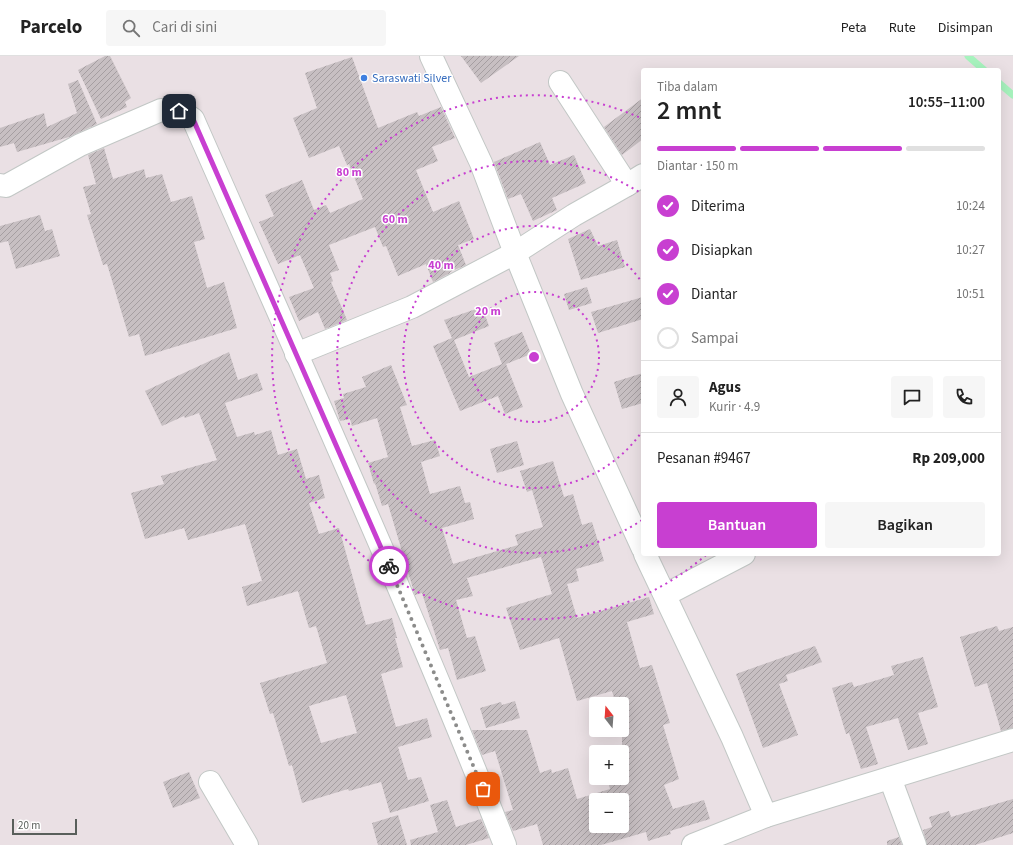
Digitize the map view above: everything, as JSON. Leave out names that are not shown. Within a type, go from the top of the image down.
[{"type":"street","points":[[431,56],[482,163],[515,253],[572,394],[641,545]]},
{"type":"street","points":[[296,354],[412,307],[515,253],[574,215],[635,180],[560,82]]},
{"type":"street","points":[[0,185],[6,186],[80,145],[161,110],[172,108],[193,119],[457,726],[505,845]]},
{"type":"street","points":[[646,556],[732,738],[766,816]]},
{"type":"street","points":[[665,595],[740,556]]},
{"type":"street","points":[[693,845],[766,816],[1013,740]]},
{"type":"street","points":[[890,778],[915,845]]},
{"type":"street","points":[[210,782],[247,845]]},
{"type":"building","points":[[105,56],[110,56],[131,98],[125,102],[127,107],[101,119],[78,70]]},
{"type":"building","points":[[461,56],[519,56],[481,83]]},
{"type":"building","points":[[352,57],[378,128],[417,112],[419,116],[441,107],[455,138],[432,147],[438,161],[416,170],[433,212],[459,201],[474,239],[458,245],[466,265],[433,282],[426,264],[398,276],[386,246],[383,247],[375,227],[329,245],[339,270],[330,273],[333,281],[331,282],[347,320],[325,329],[318,312],[299,321],[289,297],[314,288],[300,255],[278,264],[259,222],[274,216],[265,195],[302,180],[314,210],[326,205],[330,213],[363,199],[349,164],[347,165],[339,146],[309,158],[293,118],[317,108],[305,73]]},
{"type":"building","points":[[78,80],[97,124],[69,137],[17,152],[14,143],[0,147],[0,128],[44,113],[47,127],[77,113],[68,84]]},
{"type":"building","points":[[641,99],[641,141],[622,155],[604,127]]},
{"type":"building","points":[[540,142],[550,165],[574,155],[586,183],[552,198],[557,210],[533,221],[521,194],[508,199],[494,162]]},
{"type":"building","points":[[104,148],[113,179],[144,169],[146,178],[162,174],[171,202],[192,196],[205,239],[194,242],[207,288],[224,282],[237,328],[145,356],[139,334],[129,337],[107,264],[103,265],[87,215],[91,214],[83,187],[96,184],[88,155]]},
{"type":"building","points":[[40,215],[45,231],[52,229],[60,256],[16,269],[8,241],[0,243],[0,226]]},
{"type":"building","points":[[590,229],[598,246],[617,240],[625,267],[581,280],[568,239]]},
{"type":"building","points":[[587,287],[592,303],[569,310],[564,294]]},
{"type":"building","points":[[641,298],[641,320],[598,333],[591,312]]},
{"type":"building","points":[[482,307],[489,326],[454,340],[469,377],[502,364],[494,343],[522,332],[531,354],[506,364],[523,407],[505,414],[498,396],[460,411],[433,346],[452,338],[444,320]]},
{"type":"building","points":[[229,352],[238,380],[257,373],[263,390],[225,403],[237,437],[254,432],[255,435],[271,430],[278,455],[297,449],[306,479],[319,475],[325,498],[309,503],[319,534],[339,528],[366,625],[392,618],[397,638],[395,638],[403,667],[381,674],[396,727],[427,718],[432,737],[398,747],[408,780],[421,777],[429,801],[390,813],[381,782],[349,791],[348,789],[302,803],[292,765],[289,766],[273,713],[270,714],[260,683],[327,663],[316,626],[309,628],[298,591],[247,606],[242,587],[262,581],[245,524],[188,540],[184,528],[145,539],[131,493],[164,484],[161,476],[217,460],[199,413],[185,418],[184,416],[162,426],[145,391]],"holes":[[[346,695],[357,733],[321,743],[309,706]]]},
{"type":"building","points":[[391,365],[407,405],[400,407],[412,446],[435,440],[440,456],[421,462],[430,494],[460,486],[465,503],[470,502],[474,519],[442,528],[453,564],[518,545],[515,535],[543,527],[532,490],[527,492],[520,471],[553,461],[564,497],[573,494],[582,525],[592,522],[604,561],[576,569],[579,581],[567,584],[577,618],[649,597],[654,614],[627,622],[640,668],[652,665],[670,723],[663,725],[679,779],[664,785],[673,809],[704,800],[710,819],[670,831],[671,834],[648,841],[646,832],[601,845],[543,845],[537,824],[513,831],[505,812],[513,810],[495,751],[482,755],[472,730],[527,730],[540,773],[551,769],[552,773],[568,768],[577,799],[589,795],[589,833],[629,833],[629,793],[597,793],[610,789],[609,785],[629,785],[629,745],[622,745],[622,737],[629,737],[629,697],[614,697],[612,691],[577,701],[559,638],[520,650],[506,608],[552,594],[541,557],[467,578],[473,596],[456,600],[467,638],[475,636],[486,671],[457,680],[448,648],[440,650],[422,593],[415,595],[388,504],[382,506],[375,483],[374,484],[368,463],[388,457],[377,418],[352,426],[350,419],[340,421],[334,401],[344,398],[343,394],[366,387],[362,377]]},
{"type":"building","points":[[641,374],[641,404],[622,409],[614,382]]},
{"type":"building","points":[[517,441],[524,465],[497,473],[490,449]]},
{"type":"building","points":[[997,626],[999,631],[1013,627],[1013,728],[1001,731],[987,683],[975,687],[960,637]]},
{"type":"building","points":[[815,646],[822,662],[786,675],[788,681],[779,684],[798,735],[763,748],[736,674]]},
{"type":"building","points":[[923,657],[938,707],[918,713],[928,744],[908,750],[898,718],[866,727],[878,764],[861,769],[849,733],[846,734],[832,688],[852,682],[854,687],[894,675],[891,666]]},
{"type":"building","points":[[515,701],[520,718],[486,728],[480,708],[501,702],[502,705]]},
{"type":"building","points":[[189,772],[200,798],[173,808],[163,782]]},
{"type":"building","points":[[1013,799],[1013,833],[975,845],[927,845],[923,830],[932,827],[929,817],[949,811],[951,817]]},
{"type":"building","points":[[447,800],[456,827],[481,819],[489,838],[466,845],[411,845],[410,840],[438,832],[430,805]]},
{"type":"building","points":[[398,815],[407,845],[378,845],[372,823]]},
{"type":"building","points":[[899,837],[902,845],[887,845],[887,841]]},
{"type":"waterway","points":[[968,56],[982,68]]},
{"type":"waterway","points":[[1001,85],[1013,95]]},
{"type":"way so far","points":[[389,566],[483,789]]},
{"type":"place","name":"Saraswati Silver","points":[[364,78]]},
{"type":"route","points":[[179,111],[193,119],[389,566]]}]
